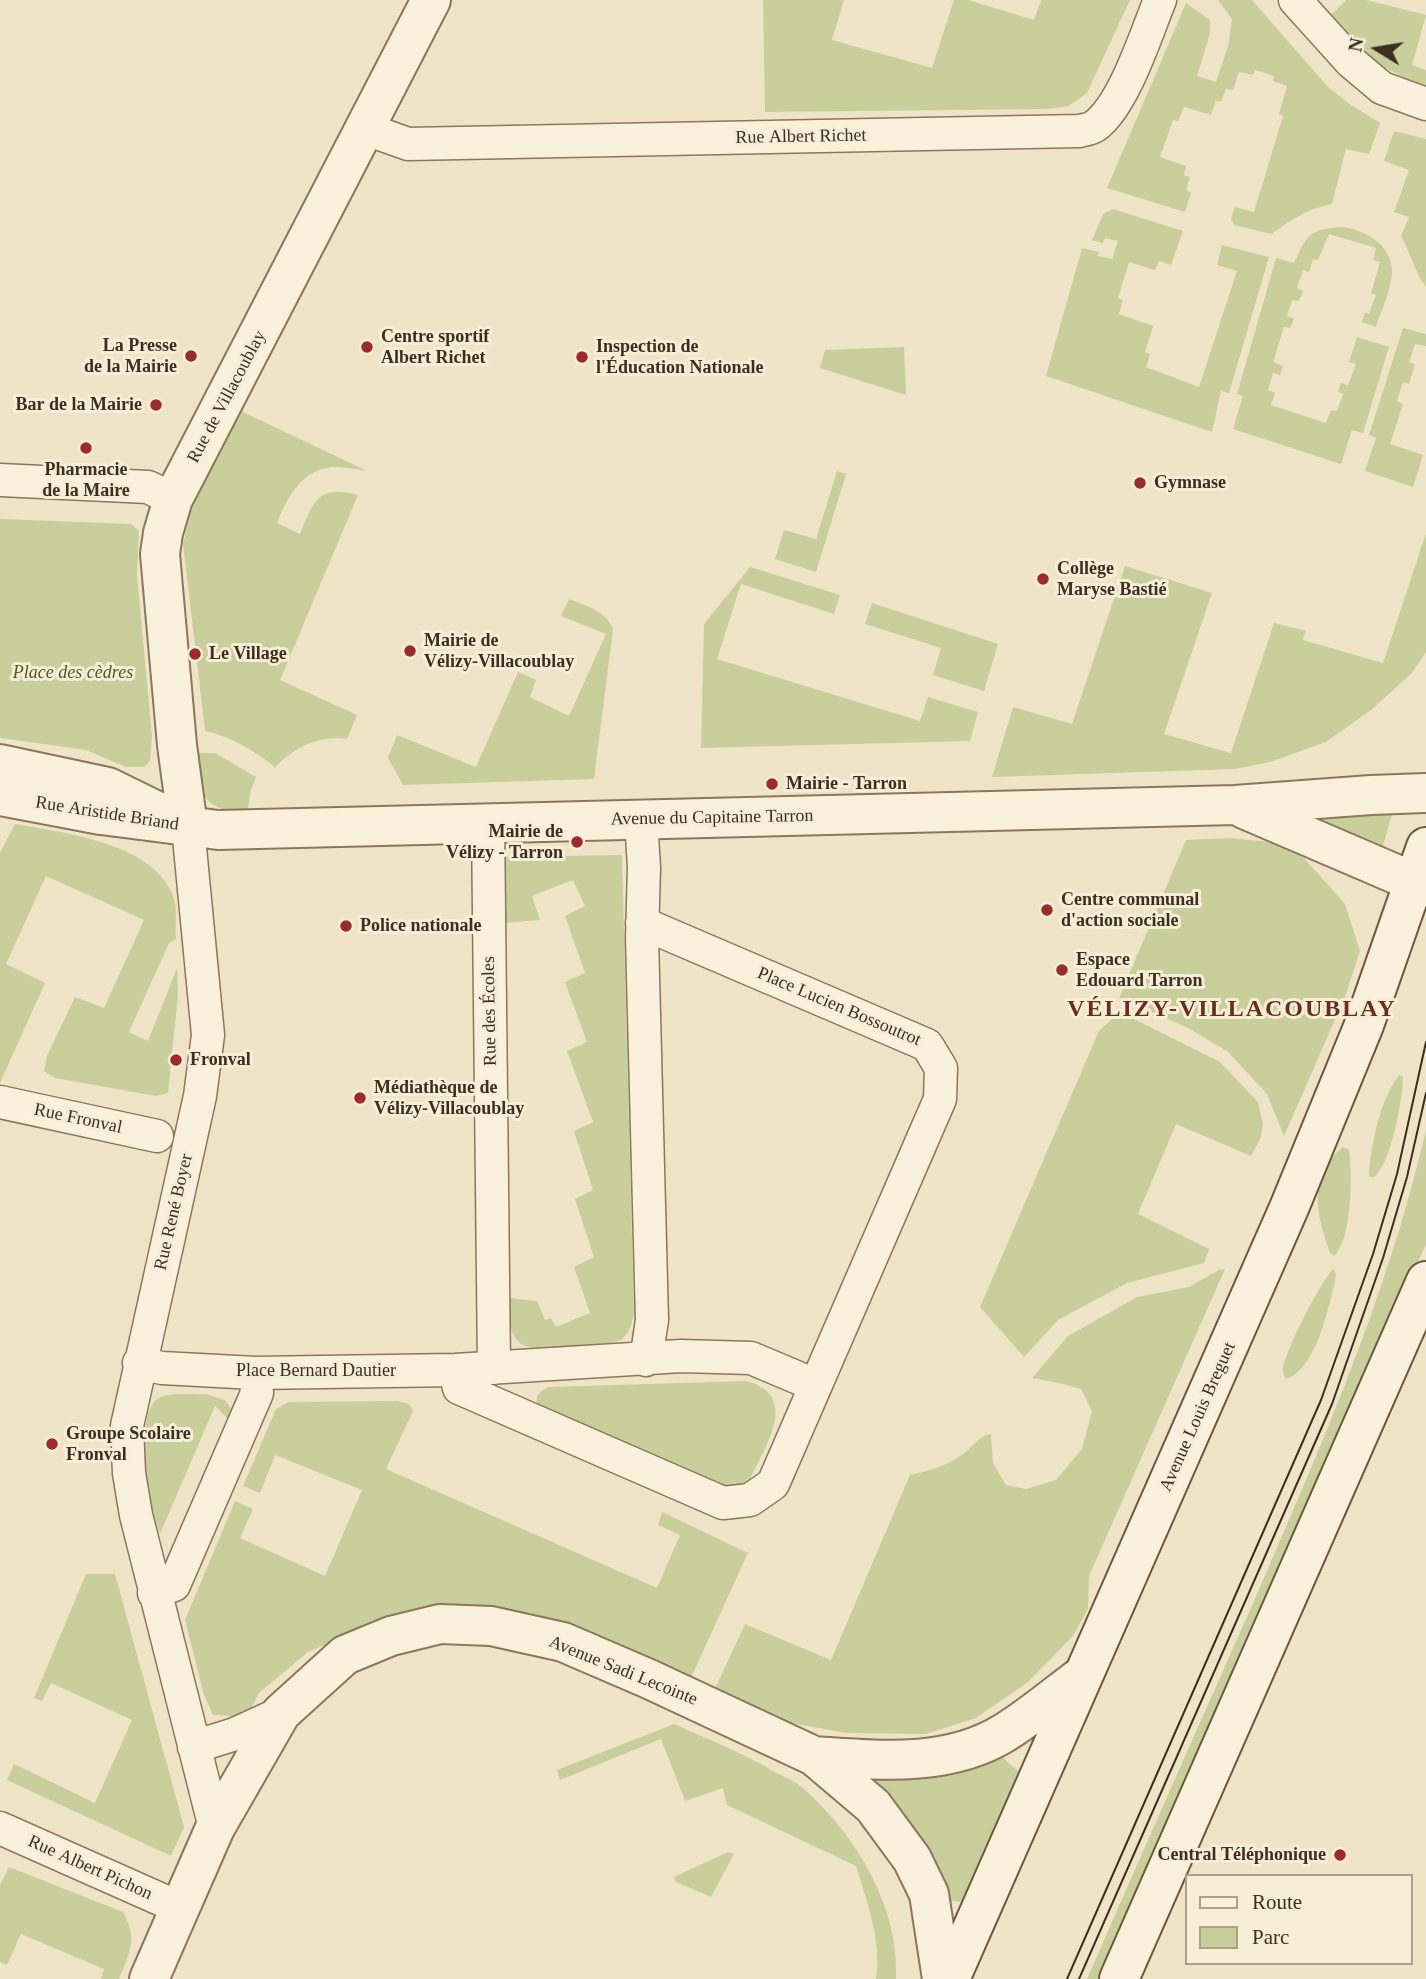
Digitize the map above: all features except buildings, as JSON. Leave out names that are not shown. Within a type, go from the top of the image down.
[{"type":"street","name":"Rue de Villacoublay","points":[[188,827],[177,746],[160,554],[163,533],[173,499],[431,0]]},
{"type":"street","name":"Rue Albert Richet","points":[[368,126],[380,134],[408,144],[1079,131],[1094,127],[1114,105],[1125,87],[1160,0]]},
{"type":"street","points":[[1296,0],[1350,62],[1382,88],[1426,104]]},
{"type":"street","points":[[0,480],[148,486],[173,499]]},
{"type":"street","name":"Rue Aristide Briand","points":[[0,764],[108,786],[188,827]]},
{"type":"street","name":"Avenue du Capitaine Tarron","points":[[188,827],[218,830],[1236,805],[1426,793]]},
{"type":"street","name":"Rue Aristide Briand","points":[[0,796],[102,815],[188,827]]},
{"type":"street","name":"Avenue du Capitaine Tarron","points":[[1236,805],[1422,872]]},
{"type":"street","points":[[641,819],[652,1320],[646,1360]]},
{"type":"street","name":"Rue des Écoles","points":[[488,822],[494,1367]]},
{"type":"street","name":"Rue René Boyer","points":[[188,827],[208,1035],[200,1097],[127,1426],[129,1473],[136,1515],[215,1829]]},
{"type":"street","name":"Avenue Louis Breguet","points":[[950,1979],[1299,1184],[1364,1026],[1422,872]]},
{"type":"street","name":"Place Lucien Bossoutrot","points":[[455,1370],[459,1388],[539,1424],[723,1503],[750,1500],[772,1484],[940,1099],[941,1068],[927,1045],[642,923]]},
{"type":"street","name":"Rue Fronval","points":[[0,1102],[157,1136]]},
{"type":"street","points":[[1119,1979],[1426,1281]]},
{"type":"street","points":[[494,1367],[681,1356],[751,1358],[815,1385]]},
{"type":"street","name":"Place Bernard Dautier","points":[[139,1363],[162,1368],[255,1373],[494,1367]]},
{"type":"street","points":[[154,1593],[174,1585],[257,1393],[255,1373]]},
{"type":"street","name":"Avenue Sadi Lecointe","points":[[194,1747],[235,1734],[281,1713],[345,1655],[391,1636],[440,1624],[491,1626],[563,1642],[649,1678],[814,1756],[873,1806],[912,1860],[929,1894],[942,1979]]},
{"type":"street","name":"Avenue Sadi Lecointe","points":[[814,1756],[902,1761],[944,1755],[984,1744],[1005,1733],[1083,1675]]},
{"type":"street","name":"Avenue Sadi Lecointe","points":[[149,1979],[215,1829],[281,1713]]},
{"type":"street","name":"Rue Albert Pichon","points":[[0,1828],[180,1908]]},
{"type":"green space","points":[[763,0],[844,0],[832,40],[932,68],[954,0],[968,0],[1034,20],[1041,0],[1130,0],[1087,93],[1069,106],[1048,109],[765,112]]},
{"type":"green space","points":[[1218,0],[1252,0],[1328,87],[1380,123],[1369,154],[1346,149],[1332,204],[1306,212],[1271,234],[1234,225],[1231,219],[1235,207],[1254,212],[1283,116],[1279,114],[1287,86],[1273,81],[1274,76],[1255,70],[1253,75],[1239,72],[1233,90],[1226,89],[1221,102],[1216,101],[1211,115],[1184,107],[1178,121],[1173,120],[1160,157],[1186,166],[1184,175],[1190,177],[1186,190],[1191,193],[1185,212],[1107,188],[1186,3],[1210,20],[1210,33],[1197,76],[1216,82],[1228,46],[1232,19]]},
{"type":"green space","points":[[1346,0],[1366,0],[1426,15],[1412,65],[1426,70],[1426,87],[1400,76],[1373,59],[1337,28],[1329,17]]},
{"type":"green space","points":[[1394,131],[1426,139],[1426,287],[1401,236],[1409,217],[1394,212],[1409,170],[1384,161]]},
{"type":"green space","points":[[1113,209],[1183,231],[1171,265],[1159,261],[1155,270],[1129,262],[1118,298],[1123,300],[1119,314],[1153,326],[1145,352],[1150,354],[1146,367],[1199,387],[1237,271],[1217,265],[1222,245],[1269,257],[1229,393],[1221,391],[1212,432],[1046,376],[1082,248],[1112,259],[1118,241],[1105,238],[1103,243],[1092,240],[1103,214]]},
{"type":"green space","points":[[1342,227],[1359,231],[1374,239],[1390,260],[1391,283],[1376,327],[1362,322],[1365,312],[1369,314],[1376,295],[1371,293],[1380,262],[1373,260],[1376,248],[1329,234],[1318,260],[1313,259],[1309,272],[1303,270],[1297,288],[1303,291],[1299,301],[1292,300],[1287,316],[1294,319],[1290,328],[1284,327],[1273,362],[1283,366],[1280,375],[1273,373],[1268,390],[1275,393],[1271,405],[1326,423],[1331,410],[1337,411],[1343,394],[1338,392],[1341,383],[1348,385],[1356,364],[1349,362],[1357,337],[1389,347],[1363,433],[1352,430],[1341,464],[1233,429],[1243,396],[1237,394],[1276,258],[1294,263],[1310,235]]},
{"type":"green space","points":[[1403,328],[1426,334],[1426,346],[1415,344],[1409,362],[1415,364],[1409,384],[1403,382],[1397,401],[1403,404],[1390,444],[1423,455],[1413,487],[1365,471],[1376,438],[1369,435]]},
{"type":"green space","points":[[904,347],[906,395],[820,368],[825,350]]},
{"type":"green space","points":[[239,410],[367,471],[333,467],[313,473],[297,486],[277,523],[300,534],[309,512],[320,498],[334,492],[358,495],[280,680],[357,715],[347,739],[326,739],[308,744],[275,767],[242,745],[205,731],[183,543],[192,509]]},
{"type":"green space","points":[[837,471],[846,474],[816,572],[775,559],[784,530],[816,539]]},
{"type":"green space","name":"Place des cèdres","points":[[0,519],[131,524],[139,531],[137,575],[152,737],[150,761],[144,767],[126,767],[86,750],[0,738]]},
{"type":"green space","points":[[1426,533],[1426,652],[1411,674],[1371,710],[1326,742],[1270,762],[1235,769],[992,777],[1013,707],[1072,724],[1125,566],[1212,593],[1164,734],[1231,753],[1274,623],[1306,631],[1303,640],[1383,663]]},
{"type":"green space","points":[[750,567],[840,595],[834,614],[741,584],[717,659],[920,721],[928,697],[978,712],[970,741],[701,748],[704,624]]},
{"type":"green space","points":[[569,599],[600,613],[613,629],[594,779],[403,785],[388,758],[397,735],[476,767],[518,672],[536,680],[530,697],[569,716],[606,634],[561,616]]},
{"type":"green space","points":[[872,603],[998,644],[984,691],[933,675],[941,648],[865,624]]},
{"type":"green space","points":[[191,753],[215,753],[256,777],[250,793],[247,815],[220,808],[205,797]]},
{"type":"green space","points":[[1394,808],[1380,855],[1301,814]]},
{"type":"green space","points":[[15,824],[81,836],[126,852],[146,863],[162,877],[173,895],[176,939],[169,943],[129,1032],[148,1041],[177,968],[178,995],[168,1093],[156,1096],[55,1078],[44,1071],[47,1056],[75,997],[104,1008],[144,920],[46,876],[6,964],[45,983],[0,1083],[0,853]]},
{"type":"green space","points":[[1230,838],[1270,842],[1304,858],[1345,904],[1360,951],[1345,997],[1284,1136],[1267,1094],[1227,1051],[1186,1027],[1119,998],[1186,840]]},
{"type":"green space","points":[[622,855],[634,1315],[627,1334],[615,1342],[571,1348],[528,1347],[521,1344],[513,1334],[509,1298],[537,1301],[545,1320],[551,1318],[556,1327],[590,1313],[574,1267],[594,1257],[575,1199],[593,1190],[574,1131],[593,1122],[567,1051],[587,1042],[565,982],[585,973],[565,916],[585,906],[573,880],[532,896],[540,920],[503,923],[503,857]]},
{"type":"green space","points":[[1114,1017],[1132,1018],[1220,1062],[1258,1102],[1263,1124],[1261,1137],[1251,1156],[1176,1124],[1138,1214],[1209,1249],[1204,1263],[1127,1283],[1058,1320],[1024,1357],[980,1307],[1099,1031]]},
{"type":"green space","points":[[1399,1075],[1403,1077],[1395,1131],[1386,1159],[1373,1178],[1369,1176],[1369,1170],[1378,1120],[1392,1085]]},
{"type":"green space","points":[[1426,1130],[1426,1244],[1103,1979],[1087,1979],[1328,1428],[1393,1251]]},
{"type":"green space","points":[[1343,1147],[1349,1150],[1350,1206],[1344,1236],[1334,1256],[1330,1253],[1321,1225],[1319,1184],[1331,1158]]},
{"type":"green space","points":[[1225,1269],[1089,1576],[1088,1609],[1073,1636],[1028,1682],[976,1718],[926,1734],[846,1733],[786,1722],[713,1693],[745,1624],[831,1660],[910,1475],[953,1460],[982,1437],[991,1434],[993,1463],[1006,1485],[1026,1489],[1056,1480],[1082,1449],[1092,1411],[1081,1389],[1032,1378],[1068,1336],[1137,1297],[1189,1287]]},
{"type":"green space","points":[[1333,1269],[1336,1274],[1335,1282],[1319,1337],[1305,1364],[1286,1379],[1283,1369],[1290,1347],[1312,1301]]},
{"type":"green space","points":[[746,1381],[763,1388],[772,1398],[774,1423],[770,1438],[750,1479],[734,1486],[715,1485],[537,1406],[538,1394],[548,1387]]},
{"type":"green space","points":[[205,1394],[225,1400],[232,1410],[229,1420],[215,1406],[160,1534],[150,1508],[146,1483],[144,1448],[148,1415],[153,1403],[166,1395]]},
{"type":"green space","points":[[398,1401],[409,1404],[413,1411],[386,1469],[657,1588],[680,1535],[658,1525],[662,1512],[748,1553],[688,1684],[384,1620],[308,1652],[259,1693],[249,1712],[233,1716],[213,1715],[204,1695],[185,1620],[235,1501],[253,1509],[240,1538],[325,1576],[362,1490],[275,1455],[260,1493],[243,1486],[276,1409],[288,1402]]},
{"type":"green space","points":[[86,1574],[115,1574],[184,1827],[171,1856],[7,1780],[14,1764],[95,1803],[132,1720],[51,1683],[42,1701],[34,1698]]},
{"type":"green space","points":[[674,1724],[738,1752],[793,1781],[822,1806],[856,1850],[882,1899],[895,1952],[896,1979],[876,1979],[875,1936],[856,1866],[727,1805],[723,1788],[685,1801],[661,1739],[560,1780],[557,1770]]},
{"type":"green space","points":[[1001,1756],[1019,1772],[961,1902],[942,1900],[871,1780],[953,1775],[985,1765]]},
{"type":"green space","points":[[728,1852],[734,1854],[711,1897],[676,1882],[674,1878],[678,1875]]},
{"type":"green space","points":[[9,1867],[123,1912],[130,1930],[131,1945],[119,1979],[101,1979],[104,1969],[21,1934],[7,1965],[0,1962],[0,1885]]},
{"type":"tram line","points":[[1067,1979],[1321,1400],[1373,1254],[1397,1174],[1426,1042]]},
{"type":"tram line","points":[[1079,1979],[1332,1404],[1383,1258],[1407,1177],[1426,1093]]},
{"type":"place","name":"Centre sportif Albert Richet","points":[[367,347]]},
{"type":"place","name":"La Presse de la Mairie","points":[[191,356]]},
{"type":"place","name":"Inspection de l'Éducation Nationale","points":[[582,357]]},
{"type":"place","name":"Bar de la Mairie","points":[[156,405]]},
{"type":"place","name":"Pharmacie de la Maire","points":[[86,448]]},
{"type":"place","name":"Gymnase","points":[[1140,483]]},
{"type":"place","name":"Collège Maryse Bastié","points":[[1043,579]]},
{"type":"place","name":"Mairie de Vélizy-Villacoublay","points":[[410,651]]},
{"type":"place","name":"Le Village","points":[[195,654]]},
{"type":"place","name":"Mairie - Tarron","points":[[772,784]]},
{"type":"place","name":"Mairie de Vélizy - Tarron","points":[[577,842]]},
{"type":"place","name":"Centre communal d'action sociale","points":[[1047,910]]},
{"type":"place","name":"Police nationale","points":[[346,926]]},
{"type":"place","name":"Espace Edouard Tarron","points":[[1062,970]]},
{"type":"place","name":"Fronval","points":[[176,1060]]},
{"type":"place","name":"Médiathèque de Vélizy-Villacoublay","points":[[360,1098]]},
{"type":"place","name":"Groupe Scolaire Fronval","points":[[52,1444]]},
{"type":"place","name":"Central Téléphonique","points":[[1340,1855]]},
{"type":"district","name":"VÉLIZY-VILLACOUBLAY","points":[[1232,1010]]}]
